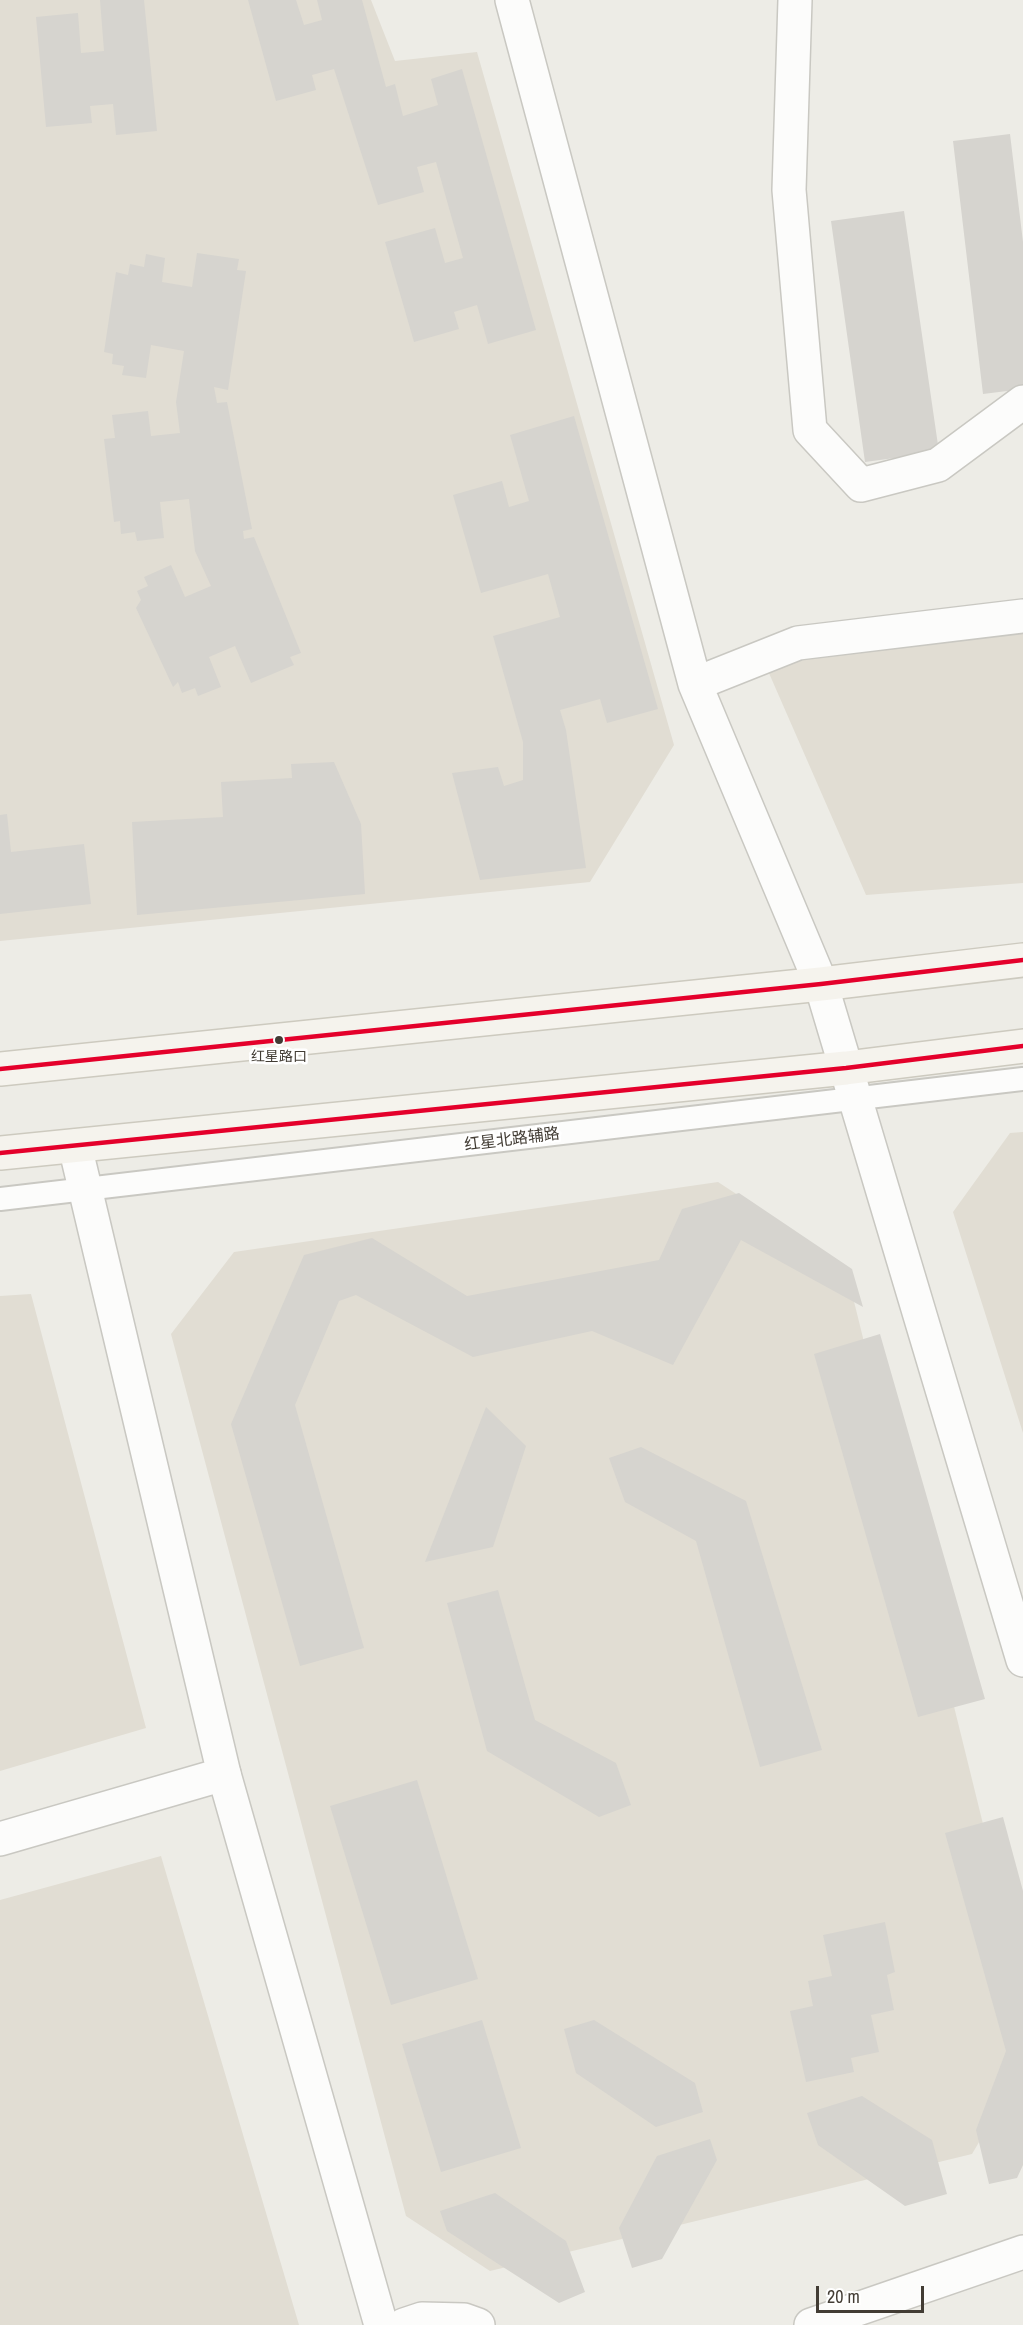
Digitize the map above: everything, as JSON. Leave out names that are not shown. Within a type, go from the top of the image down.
[{"type":"main road","points":[[0,1069],[821,984],[1023,960]]},
{"type":"main road","points":[[0,1153],[846,1068],[1023,1046]]},
{"type":"street","points":[[512,0],[695,684],[821,984],[1023,1660]]},
{"type":"street","points":[[795,0],[789,190],[810,430],[861,485],[938,465],[1023,402]]},
{"type":"street","points":[[695,684],[798,643],[1023,616]]},
{"type":"street","points":[[75,1146],[224,1774],[381,2325]]},
{"type":"street","points":[[0,1839],[224,1774]]},
{"type":"street","points":[[811,2325],[1023,2252]]},
{"type":"street","points":[[404,2325],[422,2319],[464,2320],[478,2325]]},
{"type":"lane","name":"红星北路辅路","points":[[0,1199],[1023,1079]]},
{"type":"shaded area","points":[[0,0],[371,0],[395,61],[477,52],[674,745],[590,882],[0,941]]},
{"type":"shaded area","points":[[1023,632],[1023,883],[866,895],[765,664]]},
{"type":"shaded area","points":[[1023,1132],[1023,1433],[953,1212],[1010,1133]]},
{"type":"shaded area","points":[[718,1182],[845,1265],[1023,1986],[1023,2068],[972,2154],[490,2271],[406,2216],[171,1334],[234,1252]]},
{"type":"shaded area","points":[[31,1294],[146,1728],[0,1771],[0,1296]]},
{"type":"shaded area","points":[[161,1856],[299,2325],[0,2325],[0,1900]]},
{"type":"building","points":[[100,0],[144,0],[157,131],[116,135],[113,104],[90,106],[92,123],[46,127],[36,17],[78,13],[81,53],[104,51]]},
{"type":"building","points":[[248,0],[296,0],[304,25],[322,20],[317,0],[362,0],[386,87],[395,84],[403,116],[438,105],[431,79],[462,69],[536,330],[488,344],[477,305],[454,312],[459,329],[414,342],[385,242],[435,228],[445,263],[463,258],[436,162],[417,167],[424,192],[378,205],[334,69],[312,75],[316,90],[276,101]]},
{"type":"building","points":[[1010,134],[1023,242],[1023,389],[983,394],[953,141]]},
{"type":"building","points":[[904,211],[939,452],[865,462],[831,221]]},
{"type":"building","points":[[197,253],[239,259],[237,270],[246,271],[228,390],[214,387],[217,403],[227,402],[252,529],[243,531],[244,539],[254,537],[301,653],[290,657],[294,665],[251,683],[235,646],[209,657],[221,687],[198,696],[195,688],[182,693],[178,682],[173,687],[136,608],[141,600],[137,591],[148,586],[144,577],[171,565],[185,597],[211,586],[195,551],[189,499],[160,502],[164,538],[137,541],[135,532],[121,534],[120,521],[114,522],[104,439],[115,438],[112,415],[148,411],[151,436],[180,433],[176,402],[184,351],[151,345],[146,378],[122,375],[124,366],[112,364],[113,354],[104,352],[116,272],[128,275],[130,264],[144,267],[146,254],[165,258],[162,282],[192,287]]},
{"type":"building","points":[[574,416],[658,709],[607,723],[600,699],[560,710],[566,730],[586,868],[480,880],[452,773],[498,767],[504,786],[523,780],[523,742],[493,636],[560,617],[548,574],[481,593],[453,495],[502,481],[509,507],[529,501],[510,435]]},
{"type":"building","points":[[334,762],[361,824],[365,894],[137,915],[132,822],[223,817],[221,782],[292,778],[291,764]]},
{"type":"building","points":[[7,814],[11,852],[84,844],[91,904],[0,914],[0,815]]},
{"type":"building","points":[[739,1193],[852,1269],[863,1307],[741,1240],[673,1365],[592,1331],[473,1357],[356,1295],[339,1301],[295,1405],[364,1648],[300,1666],[231,1424],[304,1255],[372,1238],[467,1296],[659,1260],[682,1209]]},
{"type":"building","points":[[880,1334],[985,1699],[918,1717],[814,1354]]},
{"type":"building","points":[[486,1407],[526,1446],[493,1547],[425,1562]]},
{"type":"building","points":[[641,1447],[746,1501],[822,1750],[760,1767],[696,1541],[625,1502],[609,1458]]},
{"type":"building","points":[[498,1590],[535,1720],[616,1763],[631,1805],[599,1817],[487,1751],[447,1603]]},
{"type":"building","points":[[417,1780],[478,1979],[391,2005],[330,1806]]},
{"type":"building","points":[[1003,1817],[1023,1891],[1023,2165],[1017,2178],[989,2184],[976,2130],[1006,2051],[945,1833]]},
{"type":"building","points":[[885,1922],[895,1972],[887,1975],[894,2010],[871,2015],[879,2052],[851,2058],[854,2072],[806,2082],[790,2011],[813,2006],[808,1981],[832,1976],[823,1935]]},
{"type":"building","points":[[482,2020],[521,2148],[441,2172],[402,2044]]},
{"type":"building","points":[[594,2020],[695,2083],[703,2112],[656,2127],[576,2073],[564,2029]]},
{"type":"building","points":[[862,2096],[932,2140],[947,2194],[905,2206],[818,2145],[807,2113]]},
{"type":"building","points":[[710,2139],[717,2160],[662,2259],[632,2268],[619,2228],[657,2156]]},
{"type":"building","points":[[495,2193],[566,2241],[585,2292],[559,2303],[447,2231],[440,2211]]},
{"type":"transit line","points":[[0,1069],[821,984],[1023,960]]},
{"type":"transit line","points":[[0,1153],[846,1068],[1023,1046]]},
{"type":"place","name":"红星路口","points":[[279,1040]]}]
